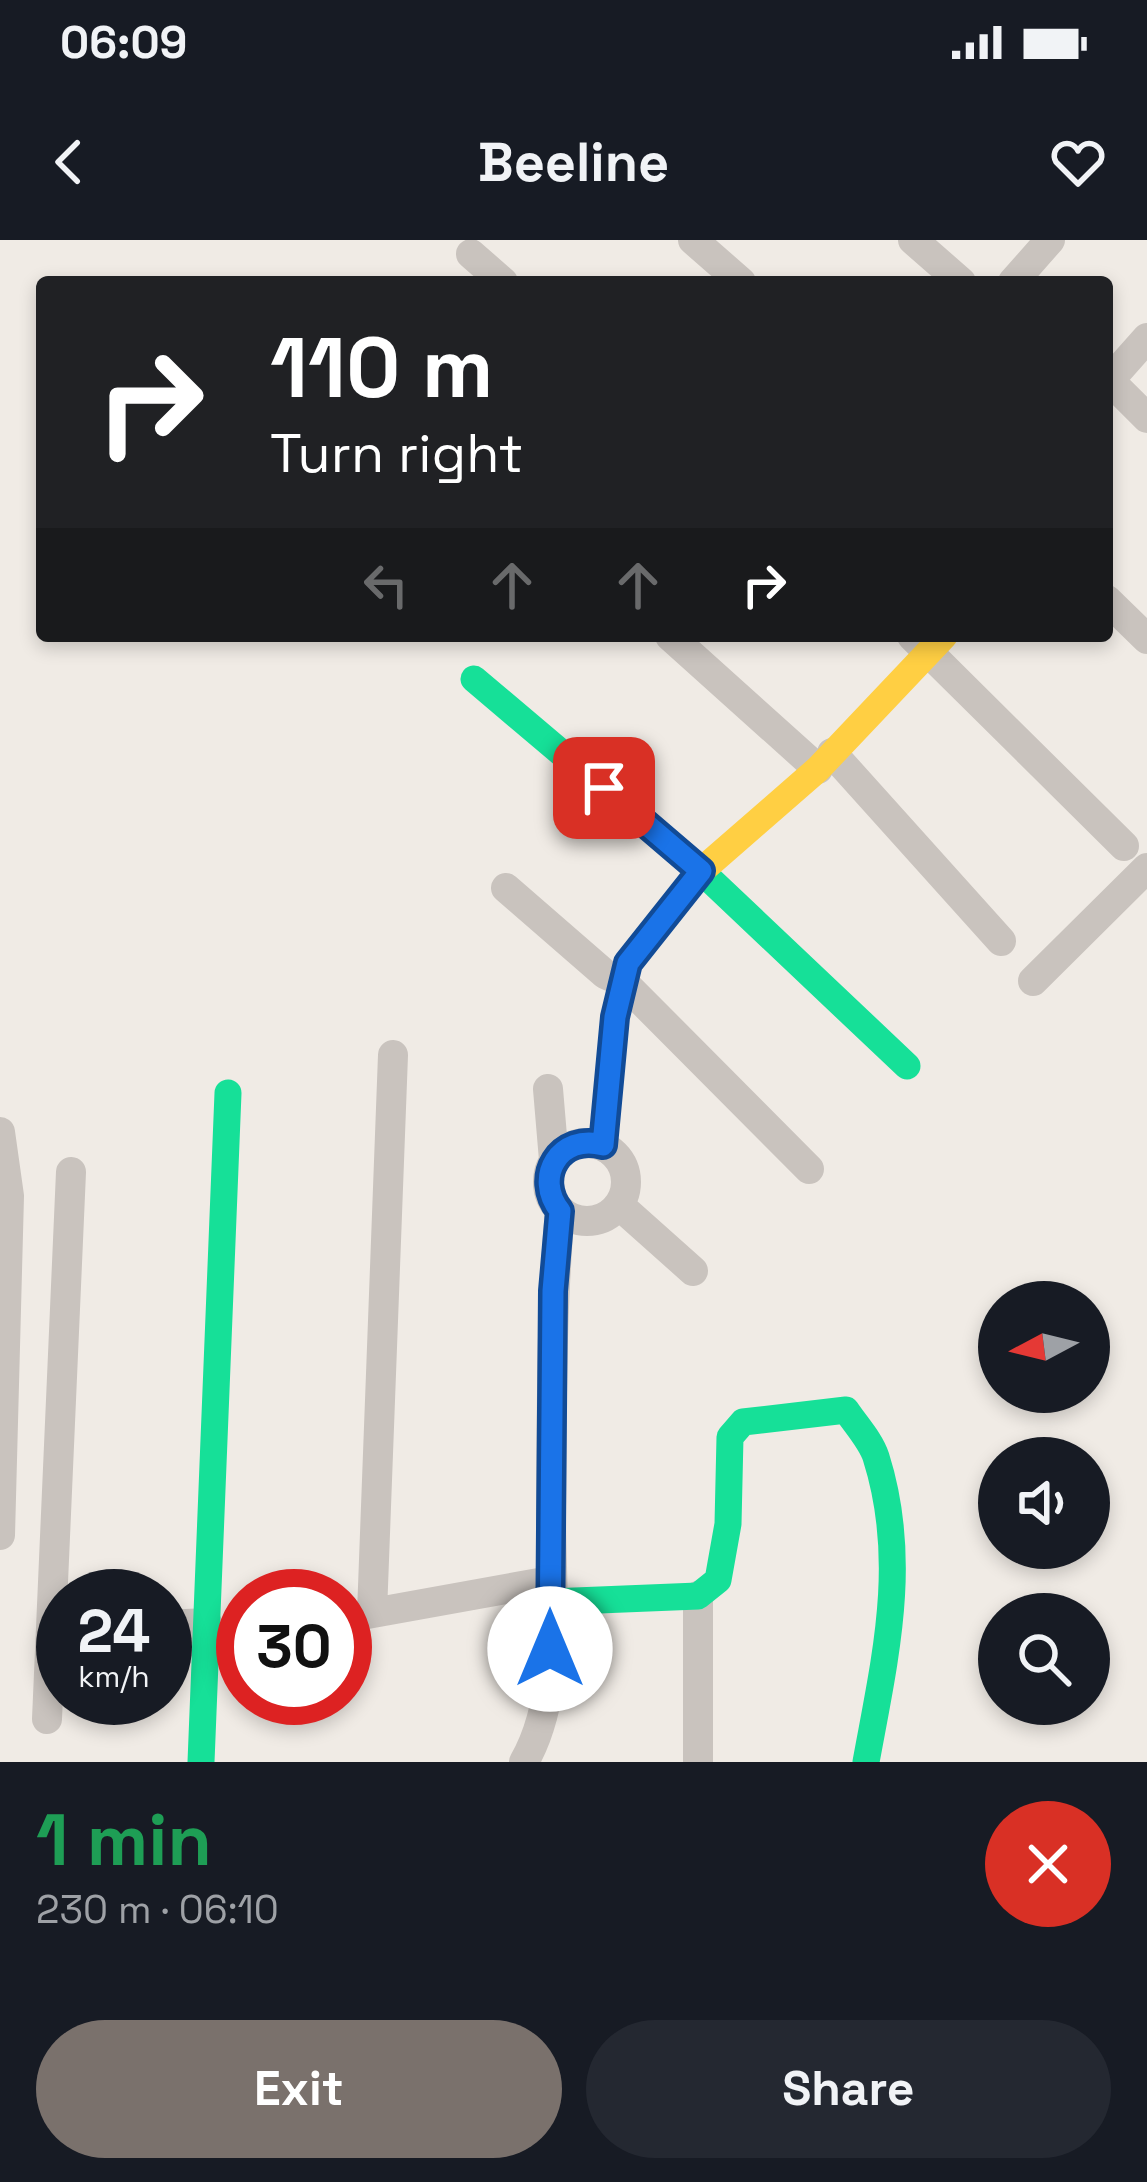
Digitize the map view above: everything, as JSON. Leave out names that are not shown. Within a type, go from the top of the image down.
[{"type":"street","points":[[693,240],[734,276]]},
{"type":"street","points":[[913,240],[954,276]]},
{"type":"street","points":[[1018,276],[1050,240]]},
{"type":"street","points":[[471,254],[496,276]]},
{"type":"street","points":[[1113,375],[1147,338]]},
{"type":"street","points":[[1113,386],[1147,418]]},
{"type":"street","points":[[1113,606],[1147,639]]},
{"type":"street","points":[[677,642],[825,761],[1001,941]]},
{"type":"street","points":[[603,1145],[608,1072],[628,963],[701,871],[825,761],[927,642]]},
{"type":"street","points":[[929,642],[1136,857],[1033,980]]},
{"type":"street","points":[[474,679],[701,871],[907,1066]]},
{"type":"street","points":[[506,888],[604,974],[623,982],[809,1169]]},
{"type":"street","points":[[362,1569],[393,1055]]},
{"type":"street","points":[[548,1089],[554,1160],[548,1191],[560,1211],[572,1219],[597,1220],[619,1205],[626,1174],[614,1153],[603,1145],[578,1142],[554,1160]]},
{"type":"street","points":[[201,1762],[228,1093]]},
{"type":"street","points":[[0,1132],[9,1196],[0,1535]]},
{"type":"street","points":[[60,1569],[70,1172]]},
{"type":"street","points":[[619,1205],[693,1270]]},
{"type":"street","points":[[524,1762],[541,1732],[550,1592],[553,1291],[560,1211]]},
{"type":"street","points":[[372,1614],[550,1592],[698,1596],[718,1580],[728,1525],[730,1437],[743,1422],[839,1409],[853,1415],[875,1453],[896,1554],[888,1641],[866,1762]]},
{"type":"street","points":[[698,1596],[702,1668],[698,1762]]},
{"type":"street","points":[[192,1630],[216,1634]]},
{"type":"traffic: fast","points":[[474,679],[701,871],[907,1066]]},
{"type":"traffic: fast","points":[[201,1762],[228,1093]]},
{"type":"traffic: fast","points":[[550,1602],[698,1596],[718,1580],[728,1524],[730,1437],[743,1422],[846,1410],[876,1457],[891,1534],[890,1610],[866,1762]]},
{"type":"traffic: slow","points":[[603,1145],[615,1017],[628,963],[701,871],[818,769],[938,642]]},
{"type":"route","points":[[550,1649],[553,1291],[560,1211],[548,1191],[547,1177],[554,1160],[567,1148],[578,1142],[603,1145],[615,1017],[628,963],[701,871],[604,788]]}]
